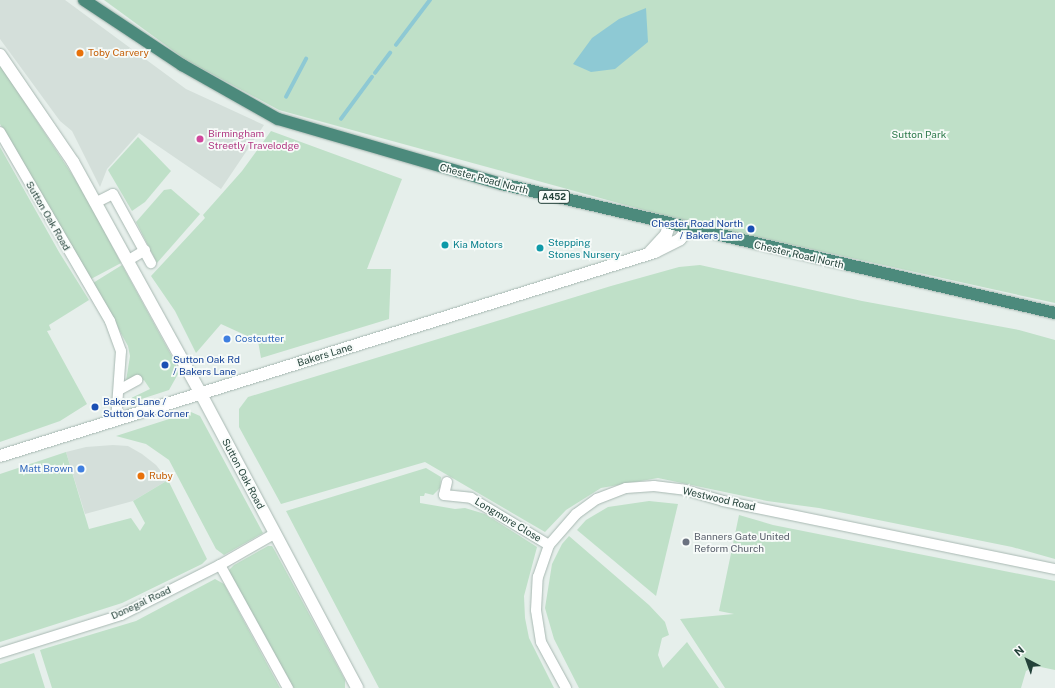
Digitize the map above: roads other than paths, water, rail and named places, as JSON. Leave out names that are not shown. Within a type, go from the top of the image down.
[{"type":"highway","name":"Chester Road North","points":[[84,0],[182,65],[278,119],[502,184],[669,225],[1055,313]]},
{"type":"street","name":"Sutton Oak Road","points":[[0,55],[73,162],[201,394],[357,688]]},
{"type":"street","name":"Sutton Oak Road","points":[[0,132],[110,321],[121,351],[116,420]]},
{"type":"street","points":[[95,203],[113,194],[151,263]]},
{"type":"street","name":"Bakers Lane","points":[[650,252],[666,235],[669,225]]},
{"type":"street","name":"Bakers Lane","points":[[0,456],[654,252],[674,243],[688,229]]},
{"type":"street","points":[[127,261],[145,250]]},
{"type":"street","points":[[119,390],[137,380]]},
{"type":"street","points":[[444,495],[447,482]]},
{"type":"street","name":"Westwood Road","points":[[566,688],[541,642],[536,610],[538,577],[549,545],[576,514],[597,499],[626,488],[654,486],[1055,569]]},
{"type":"street","name":"Longmore Close","points":[[433,495],[471,498],[549,545]]},
{"type":"street","name":"Donegal Road","points":[[0,653],[121,614],[220,565],[274,534]]},
{"type":"street","points":[[220,565],[288,688]]},
{"type":"water","points":[[646,8],[648,42],[615,69],[591,72],[573,64],[592,38],[619,19]]},
{"type":"waterway","points":[[396,45],[430,0]]},
{"type":"waterway","points":[[375,73],[390,53]]},
{"type":"waterway","points":[[286,97],[306,59]]},
{"type":"waterway","points":[[341,119],[372,77]]},
{"type":"place","name":"Toby Carvery","points":[[80,53]]},
{"type":"place","name":"Birmingham Streetly Travelodge","points":[[200,139]]},
{"type":"place","name":"Chester Road North / Bakers Lane","points":[[751,229]]},
{"type":"place","name":"Kia Motors","points":[[445,245]]},
{"type":"place","name":"Stepping Stones Nursery","points":[[540,248]]},
{"type":"place","name":"Costcutter","points":[[227,339]]},
{"type":"place","name":"Sutton Oak Rd / Bakers Lane","points":[[165,365]]},
{"type":"place","name":"Bakers Lane / Sutton Oak Corner","points":[[95,407]]},
{"type":"place","name":"Matt Brown","points":[[81,469]]},
{"type":"place","name":"Ruby","points":[[141,476]]},
{"type":"place","name":"Banners Gate United Reform Church","points":[[686,542]]},
{"type":"park label","name":"Sutton Park","points":[[919,135]]}]
